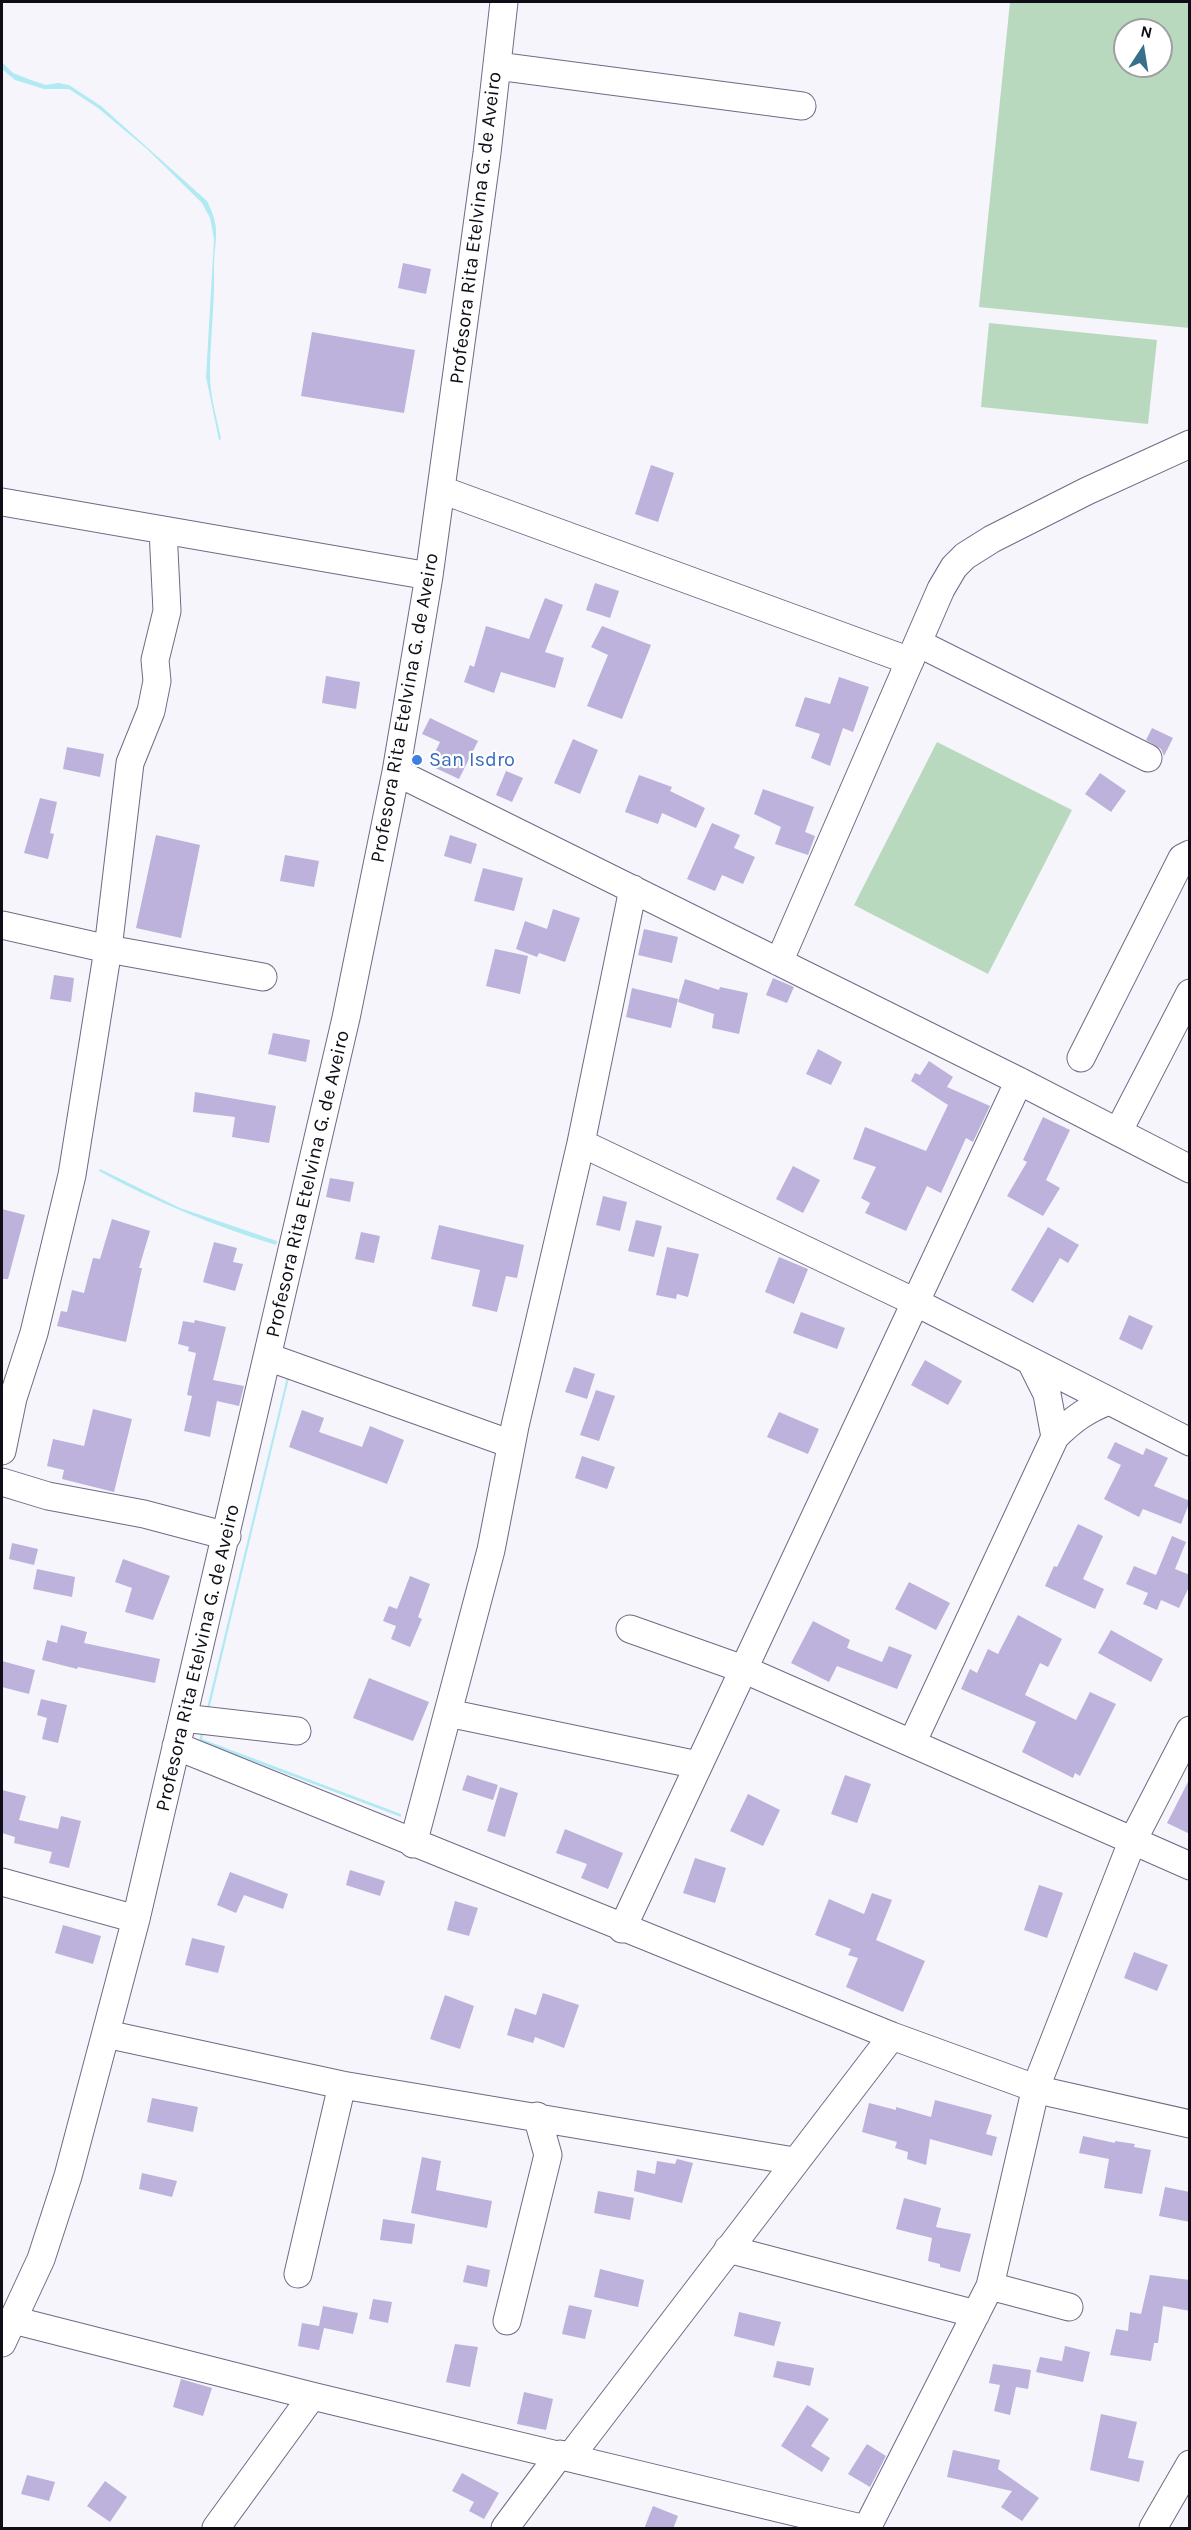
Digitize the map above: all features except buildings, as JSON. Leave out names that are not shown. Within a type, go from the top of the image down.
[{"type":"street","name":"Profesora Rita Etelvina G. de Aveiro","points":[[8,2320],[41,2259],[68,2176],[136,1919],[346,1018],[396,772],[429,576],[504,2]]},
{"type":"street","points":[[497,66],[802,106]]},
{"type":"street","points":[[779,962],[941,589],[954,567],[965,556],[992,539],[1087,491],[1190,444]]},
{"type":"street","points":[[442,490],[914,652],[1148,758]]},
{"type":"street","points":[[2,502],[429,576]]},
{"type":"street","points":[[2,1451],[13,1398],[34,1333],[64,1215],[108,949],[130,764],[154,699],[157,681],[155,660],[167,611],[163,530]]},
{"type":"street","points":[[396,772],[1190,1168]]},
{"type":"street","points":[[1081,1058],[1182,858],[1190,854]]},
{"type":"street","points":[[412,1844],[491,1550],[511,1444],[581,1143],[633,890]]},
{"type":"street","points":[[2,925],[108,949],[263,977]]},
{"type":"street","points":[[1118,1132],[1190,993]]},
{"type":"street","points":[[622,1929],[1019,1081]]},
{"type":"street","points":[[581,1143],[915,1302],[1190,1442]]},
{"type":"street","points":[[268,1357],[511,1444]]},
{"type":"street","points":[[1031,1362],[1047,1394],[1055,1437]]},
{"type":"street","points":[[912,1743],[1055,1437],[1077,1416],[1109,1401]]},
{"type":"street","points":[[2,1482],[48,1496],[144,1514],[227,1536]]},
{"type":"street","points":[[630,1629],[743,1669],[1190,1866]]},
{"type":"street","points":[[448,1713],[698,1765]]},
{"type":"street","points":[[183,1718],[297,1731]]},
{"type":"street","points":[[867,2529],[990,2286],[1036,2087],[1132,1842],[1190,1730]]},
{"type":"street","points":[[176,1746],[412,1844],[892,2036],[1043,2091],[1190,2124]]},
{"type":"street","points":[[2,1882],[136,1919]]},
{"type":"street","points":[[106,2034],[342,2085],[537,2116],[794,2162]]},
{"type":"street","points":[[505,2529],[728,2249],[892,2036]]},
{"type":"street","points":[[298,2274],[342,2085]]},
{"type":"street","points":[[537,2116],[548,2155]]},
{"type":"street","points":[[507,2321],[548,2155],[560,2137],[577,2124]]},
{"type":"street","points":[[728,2249],[976,2314]]},
{"type":"street","points":[[990,2286],[1069,2307]]},
{"type":"street","points":[[8,2320],[861,2529]]},
{"type":"street","points":[[216,2529],[312,2396]]},
{"type":"street","points":[[1153,2529],[1190,2464]]},
{"type":"green space","points":[[1010,2],[1189,2],[1189,328],[979,307]]},
{"type":"green space","points":[[989,323],[1157,340],[1148,424],[981,407]]},
{"type":"green space","points":[[937,742],[1072,810],[988,974],[854,905]]},
{"type":"water","points":[[2,62],[13,73],[31,80],[46,85],[58,83],[69,85],[101,106],[207,201],[216,227],[210,383],[221,439],[219,440],[206,377],[214,239],[210,218],[202,203],[147,149],[98,108],[69,89],[44,89],[15,80],[2,69]]},
{"type":"water","points":[[100,1169],[180,1208],[277,1241],[276,1245],[230,1230],[164,1203],[99,1171]]},
{"type":"water","points":[[288,1373],[290,1374],[202,1739],[401,1814],[401,1817],[199,1741]]},
{"type":"place","name":"San Isdro","points":[[417,760]]}]
